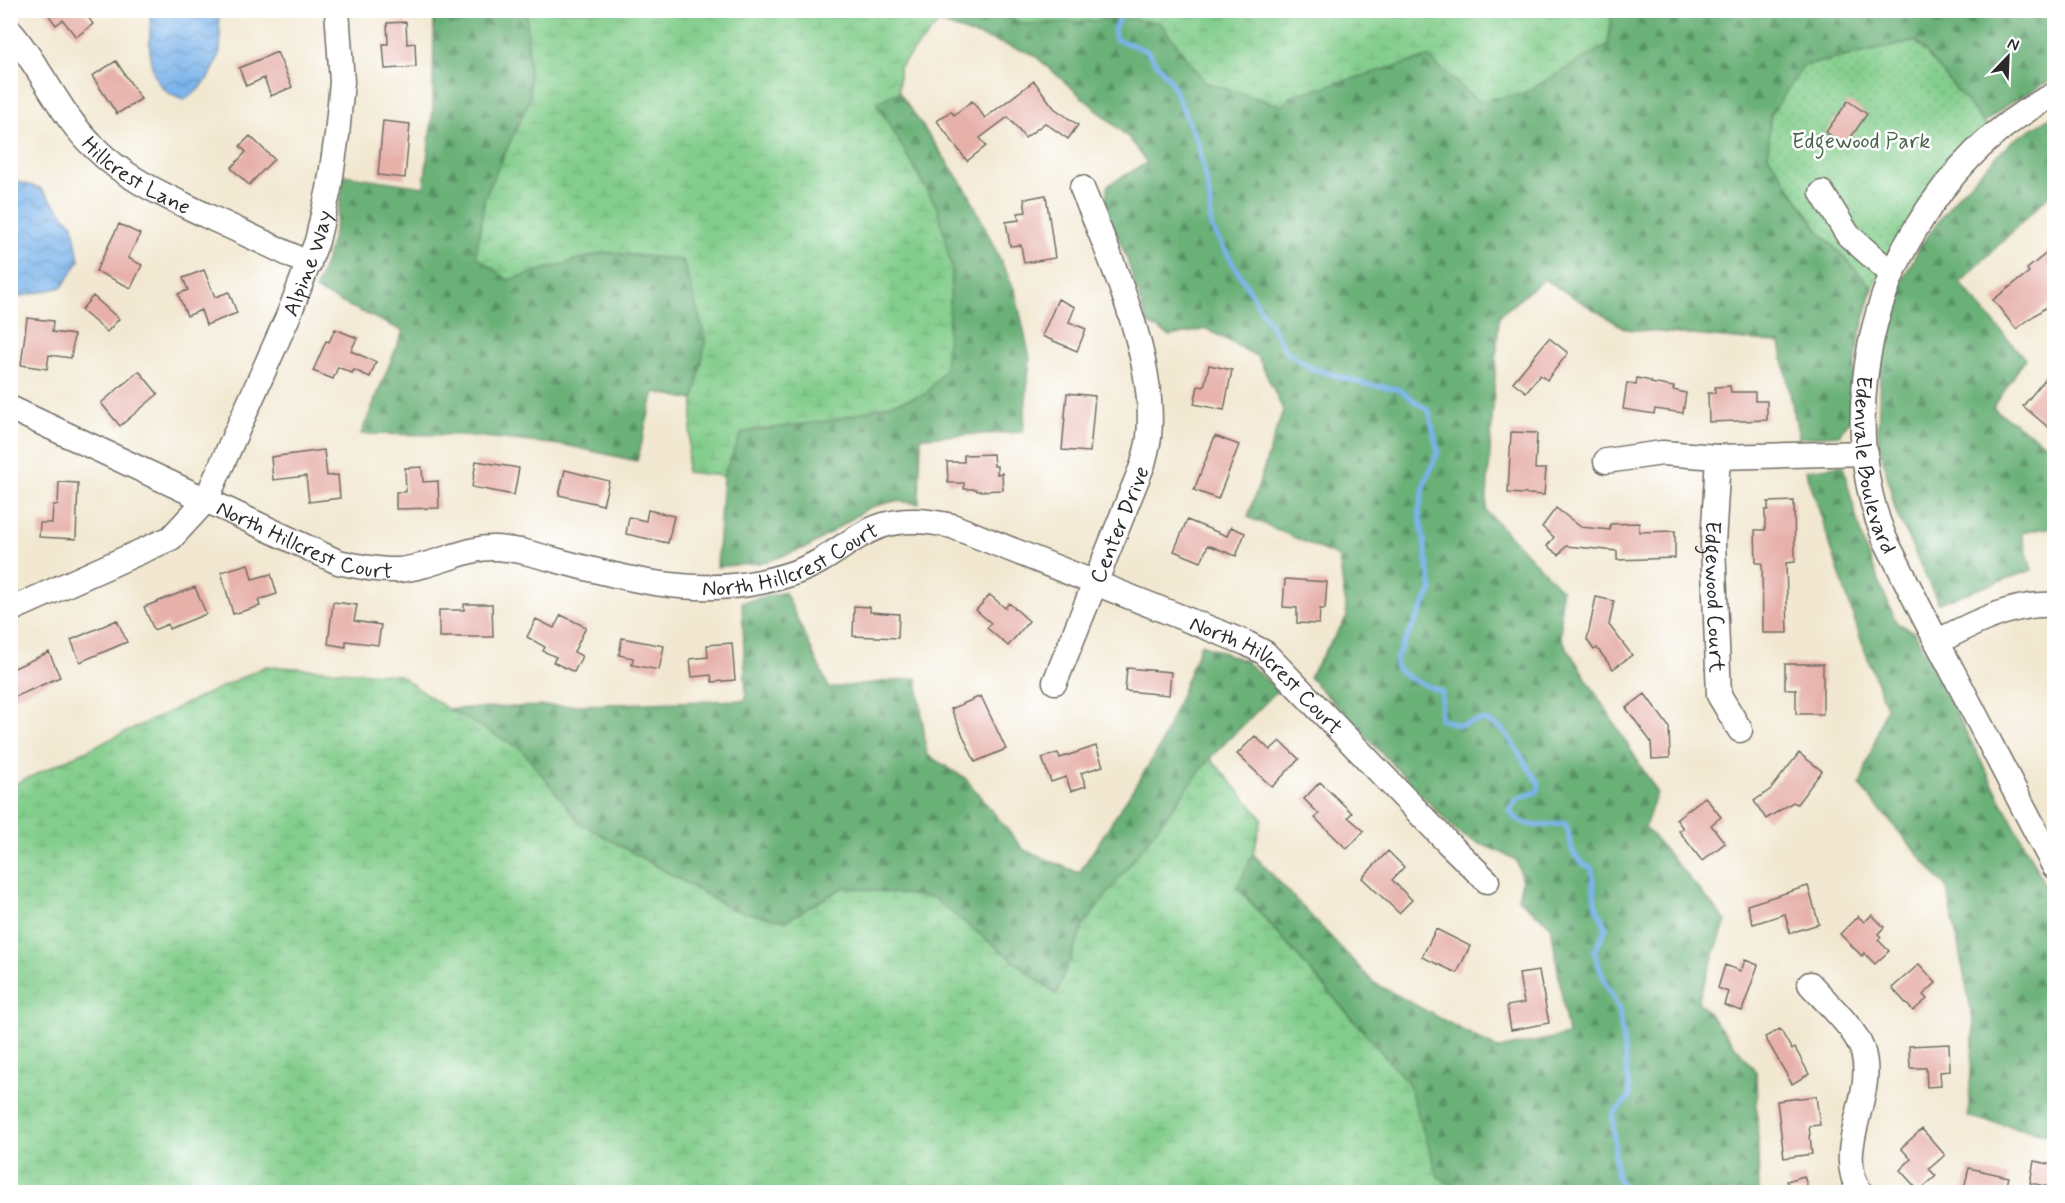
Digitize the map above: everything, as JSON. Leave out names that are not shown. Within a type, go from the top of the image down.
[{"type":"street","name":"Alpine Way","points":[[10,610],[171,538],[206,500],[289,314],[317,241],[329,189],[342,82],[337,10]]},
{"type":"street","name":"Hillcrest Lane","points":[[10,31],[28,52],[69,118],[95,149],[124,174],[160,194],[309,264]]},
{"type":"street","name":"Edenvale Boulevard","points":[[2055,95],[2040,102],[1999,130],[1962,164],[1931,203],[1905,246],[1884,290],[1870,338],[1864,388],[1864,438],[1870,488],[1884,536],[2055,866]]},
{"type":"street","name":"Center Drive","points":[[1055,682],[1143,464],[1149,438],[1150,415],[1142,361],[1133,322],[1082,188]]},
{"type":"street","points":[[1822,193],[1848,235],[1892,274]]},
{"type":"street","name":"North Hillcrest Court","points":[[10,408],[338,562],[368,568],[398,570],[428,565],[477,549],[500,548],[521,551],[649,583],[694,589],[760,582],[817,563],[858,537],[883,525],[906,520],[952,526],[1246,642],[1265,653],[1446,842],[1487,881]]},
{"type":"street","points":[[1606,461],[1662,453],[1718,457],[1866,453]]},
{"type":"street","name":"Edgewood Court","points":[[1718,457],[1713,544],[1719,695],[1740,730]]},
{"type":"street","points":[[1937,642],[1959,630],[2012,611],[2044,604],[2055,605]]},
{"type":"street","points":[[1810,984],[1851,1031],[1861,1048],[1865,1067],[1851,1160],[1851,1169],[1860,1192]]},
{"type":"green space","points":[[942,10],[984,11],[1026,24],[1128,19],[1160,22],[1205,82],[1283,106],[1291,96],[1429,57],[1477,101],[1608,45],[1612,11],[2054,11],[2054,79],[2008,104],[1984,123],[1916,41],[1803,66],[1770,116],[1768,155],[1818,230],[1873,288],[1860,334],[1850,420],[1839,435],[1799,438],[1780,343],[1626,329],[1544,279],[1499,316],[1486,511],[1561,589],[1561,638],[1657,792],[1645,827],[1726,921],[1698,1001],[1756,1071],[1759,1192],[1467,1192],[1438,1178],[1408,1083],[1237,886],[1253,854],[1374,983],[1498,1049],[1568,1035],[1551,926],[1518,898],[1522,881],[1517,861],[1457,832],[1309,677],[1347,617],[1339,557],[1248,517],[1283,410],[1258,357],[1207,329],[1170,336],[1147,323],[1126,256],[1105,207],[1108,185],[1147,163],[1130,139],[1033,54],[939,23]]},
{"type":"green space","points":[[1612,10],[1608,45],[1522,94],[1478,101],[1428,57],[1291,96],[1283,106],[1205,82],[1160,22],[1128,19],[1026,24],[984,11]]},
{"type":"green space","points":[[434,11],[527,11],[530,99],[485,197],[508,280],[604,252],[683,260],[706,340],[694,400],[654,392],[637,461],[570,446],[464,435],[361,434],[403,331],[315,290],[334,234],[344,175],[424,187],[433,108]]},
{"type":"green space","points":[[527,11],[942,11],[939,23],[899,67],[899,92],[876,102],[938,209],[952,271],[945,369],[926,394],[834,420],[742,432],[723,476],[686,472],[694,400],[706,340],[683,260],[604,252],[508,280],[476,256],[485,197],[530,99]]},
{"type":"green space","name":"Edgewood Park","points":[[1917,41],[1990,130],[1895,242],[1873,288],[1818,230],[1768,155],[1770,116],[1802,66]]},
{"type":"green space","points":[[899,92],[969,194],[1015,291],[1030,358],[1023,432],[921,437],[919,504],[895,501],[868,508],[810,546],[766,562],[717,567],[723,476],[742,432],[834,420],[926,394],[945,369],[938,209],[876,101]]},
{"type":"green space","points":[[2054,115],[2054,190],[1960,283],[2025,359],[1993,408],[2054,450],[2054,527],[2021,532],[2032,570],[1938,603],[1896,512],[1878,439],[1880,366],[1891,302],[1921,245],[1959,194],[2012,141]]},
{"type":"green space","points":[[1843,465],[1863,543],[1896,622],[1915,633],[2054,903],[2054,1136],[1968,1117],[1974,1025],[1947,888],[1860,786],[1886,707],[1861,640],[1806,470]]},
{"type":"green space","points":[[785,592],[829,688],[917,678],[927,755],[965,778],[1024,850],[1079,873],[1159,749],[1201,644],[1245,661],[1278,690],[1210,758],[1084,925],[1056,994],[933,898],[844,887],[786,921],[733,910],[580,823],[521,749],[448,709],[746,700],[742,602]]},
{"type":"green space","points":[[266,666],[399,675],[448,709],[521,749],[580,823],[733,910],[786,921],[844,887],[933,898],[1056,994],[1084,925],[1210,758],[1262,818],[1253,854],[1237,887],[1408,1083],[1438,1177],[1467,1192],[11,1192],[11,786]]},
{"type":"water","points":[[150,11],[218,11],[220,50],[218,58],[212,72],[202,85],[184,100],[170,94],[160,85],[154,75],[150,50]]},
{"type":"water","points":[[10,180],[40,188],[73,225],[79,261],[62,287],[11,297]]},
{"type":"building","points":[[45,10],[83,10],[93,24],[76,37],[63,20],[56,25]]},
{"type":"building","points":[[406,22],[407,44],[415,43],[416,67],[385,69],[383,44],[388,44],[387,23]]},
{"type":"building","points":[[277,52],[292,87],[271,96],[264,78],[246,86],[239,68]]},
{"type":"building","points":[[116,61],[141,99],[117,114],[92,76]]},
{"type":"building","points":[[1034,81],[1054,108],[1078,125],[1068,139],[1045,123],[1025,138],[1008,117],[980,138],[986,146],[967,161],[937,121],[951,111],[954,115],[972,101],[985,118]]},
{"type":"building","points":[[1848,101],[1867,114],[1845,146],[1826,132]]},
{"type":"building","points":[[383,121],[410,124],[405,178],[378,175]]},
{"type":"building","points":[[250,136],[274,159],[249,185],[231,168],[246,152],[240,146]]},
{"type":"building","points":[[1046,195],[1055,258],[1024,263],[1021,245],[1010,246],[1006,222],[1019,220],[1018,213],[1026,212],[1024,199]]},
{"type":"building","points":[[119,224],[140,234],[128,258],[142,265],[131,288],[96,271]]},
{"type":"building","points":[[2054,247],[2054,301],[2016,329],[1993,300],[2029,272],[2027,269]]},
{"type":"building","points":[[204,270],[215,297],[229,292],[237,313],[206,325],[201,310],[187,316],[178,294],[188,290],[183,278]]},
{"type":"building","points":[[93,296],[119,319],[107,332],[81,310]]},
{"type":"building","points":[[1058,299],[1075,307],[1069,322],[1086,329],[1077,351],[1042,336]]},
{"type":"building","points":[[27,318],[53,321],[52,332],[74,335],[71,358],[49,355],[47,369],[21,365]]},
{"type":"building","points":[[335,329],[357,338],[351,351],[376,362],[370,377],[354,370],[352,373],[338,367],[333,379],[313,371],[326,341],[329,342]]},
{"type":"building","points":[[1549,338],[1568,353],[1547,380],[1540,375],[1526,392],[1513,382]]},
{"type":"building","points":[[1209,365],[1232,370],[1224,410],[1194,404],[1198,386],[1204,387]]},
{"type":"building","points":[[2055,367],[2055,433],[2023,406]]},
{"type":"building","points":[[139,371],[158,394],[120,426],[101,403]]},
{"type":"building","points":[[1637,378],[1674,387],[1673,390],[1686,393],[1683,413],[1655,409],[1654,414],[1623,409],[1627,383],[1636,385]]},
{"type":"building","points":[[1730,386],[1731,392],[1755,392],[1755,401],[1767,401],[1767,420],[1709,422],[1708,393],[1715,393],[1715,387]]},
{"type":"building","points":[[1067,393],[1095,396],[1090,452],[1062,450]]},
{"type":"building","points":[[1511,432],[1537,433],[1535,469],[1546,469],[1544,495],[1508,493]]},
{"type":"building","points":[[1215,436],[1239,445],[1218,499],[1194,490]]},
{"type":"building","points":[[324,450],[327,476],[338,475],[340,498],[309,502],[306,476],[273,480],[271,457]]},
{"type":"building","points":[[993,454],[997,474],[1002,473],[1003,490],[977,491],[976,489],[964,489],[964,483],[948,483],[947,462],[964,462],[964,455]]},
{"type":"building","points":[[476,461],[519,468],[514,495],[472,487]]},
{"type":"building","points":[[422,467],[423,482],[438,481],[439,508],[396,509],[396,492],[406,492],[405,468]]},
{"type":"building","points":[[565,470],[609,481],[603,505],[559,495]]},
{"type":"building","points":[[59,482],[78,483],[76,539],[39,537],[40,523],[52,523],[53,505],[58,505]]},
{"type":"building","points":[[1794,501],[1795,562],[1786,563],[1788,633],[1763,633],[1762,563],[1756,563],[1755,530],[1765,530],[1765,510],[1768,510],[1768,502]]},
{"type":"building","points":[[1556,508],[1581,527],[1610,530],[1610,524],[1639,523],[1639,532],[1675,531],[1675,558],[1617,560],[1617,551],[1566,546],[1559,555],[1547,546],[1554,537],[1542,527]]},
{"type":"building","points":[[648,510],[674,516],[668,543],[626,534],[629,517],[646,521]]},
{"type":"building","points":[[1187,520],[1227,536],[1231,527],[1245,533],[1236,556],[1208,545],[1201,562],[1174,551]]},
{"type":"building","points":[[248,564],[252,579],[271,574],[277,594],[258,600],[260,606],[233,614],[221,572]]},
{"type":"building","points":[[1285,579],[1327,582],[1325,609],[1320,609],[1319,624],[1297,623],[1297,608],[1283,607]]},
{"type":"building","points":[[195,587],[206,614],[169,629],[168,624],[154,630],[144,607]]},
{"type":"building","points":[[990,595],[1005,608],[1009,603],[1029,621],[1008,646],[987,628],[991,623],[976,610]]},
{"type":"building","points":[[1596,597],[1614,601],[1609,625],[1632,655],[1613,669],[1597,648],[1594,650],[1587,640]]},
{"type":"building","points":[[333,602],[357,605],[354,621],[381,625],[378,645],[346,641],[346,647],[328,644]]},
{"type":"building","points":[[464,604],[492,604],[493,637],[439,637],[439,610],[464,610]]},
{"type":"building","points":[[854,606],[870,607],[870,612],[899,614],[898,638],[853,636]]},
{"type":"building","points":[[561,615],[586,627],[574,652],[582,656],[574,672],[553,662],[556,657],[543,651],[545,647],[527,637],[536,619],[554,628]]},
{"type":"building","points":[[117,620],[127,642],[80,662],[71,640]]},
{"type":"building","points":[[622,638],[664,646],[659,670],[632,665],[633,658],[619,655]]},
{"type":"building","points":[[732,643],[735,680],[712,682],[711,675],[692,677],[690,659],[708,657],[707,645]]},
{"type":"building","points":[[49,652],[60,677],[10,699],[10,670]]},
{"type":"building","points":[[1785,664],[1823,664],[1823,714],[1796,714],[1796,689],[1785,689]]},
{"type":"building","points":[[1127,668],[1171,672],[1169,695],[1125,691]]},
{"type":"building","points":[[1645,694],[1669,727],[1670,758],[1652,759],[1651,742],[1626,708]]},
{"type":"building","points":[[981,696],[1006,749],[975,762],[951,709]]},
{"type":"building","points":[[1255,736],[1270,750],[1280,741],[1299,759],[1272,787],[1237,754]]},
{"type":"building","points":[[1096,746],[1103,766],[1081,773],[1086,786],[1071,791],[1066,777],[1051,782],[1042,758],[1058,753],[1060,758]]},
{"type":"building","points":[[1799,753],[1822,771],[1797,804],[1793,802],[1766,819],[1754,801],[1771,789]]},
{"type":"building","points":[[1320,782],[1352,813],[1348,817],[1364,831],[1347,849],[1315,818],[1319,814],[1304,799]]},
{"type":"building","points":[[1705,797],[1721,817],[1711,825],[1725,843],[1702,861],[1679,831],[1683,828],[1676,819]]},
{"type":"building","points":[[1388,851],[1404,867],[1392,880],[1412,900],[1399,913],[1362,878]]},
{"type":"building","points":[[1808,886],[1819,924],[1790,933],[1785,914],[1753,924],[1747,905]]},
{"type":"building","points":[[1872,915],[1884,927],[1878,934],[1881,937],[1878,940],[1889,951],[1875,964],[1864,953],[1862,956],[1840,934],[1858,916],[1864,922]]},
{"type":"building","points":[[1436,929],[1470,946],[1457,973],[1422,957]]},
{"type":"building","points":[[1745,960],[1758,965],[1742,1011],[1724,1005],[1728,992],[1718,988],[1725,965],[1741,971]]},
{"type":"building","points":[[1919,964],[1936,983],[1923,995],[1927,999],[1913,1011],[1892,988]]},
{"type":"building","points":[[1539,971],[1549,1023],[1511,1030],[1507,1006],[1524,1003],[1519,974]]},
{"type":"building","points":[[1780,1029],[1792,1050],[1795,1048],[1809,1074],[1792,1084],[1765,1037]]},
{"type":"building","points":[[1949,1044],[1950,1071],[1940,1072],[1941,1086],[1927,1087],[1926,1068],[1910,1068],[1909,1046]]},
{"type":"building","points":[[1816,1096],[1820,1125],[1809,1126],[1812,1154],[1784,1158],[1777,1101]]},
{"type":"building","points":[[1922,1129],[1945,1155],[1929,1169],[1936,1176],[1919,1191],[1900,1170],[1911,1159],[1901,1148]]},
{"type":"building","points":[[2034,1161],[2055,1165],[2055,1188],[2030,1183]]},
{"type":"building","points":[[1969,1168],[2009,1177],[2005,1192],[1963,1192]]},
{"type":"building","points":[[1804,1176],[1809,1192],[1791,1192],[1787,1181]]},
{"type":"waterway","points":[[1123,10],[1114,29],[1115,39],[1146,50],[1170,80],[1198,143],[1210,199],[1211,227],[1286,351],[1311,368],[1364,384],[1398,389],[1429,411],[1438,452],[1425,482],[1419,512],[1432,590],[1397,656],[1396,668],[1409,678],[1442,692],[1440,719],[1459,725],[1484,720],[1504,730],[1539,784],[1538,791],[1518,799],[1510,812],[1528,824],[1565,823],[1574,854],[1592,869],[1595,903],[1606,928],[1594,952],[1605,982],[1619,1009],[1630,1097],[1613,1114],[1616,1175],[1626,1192]]}]
